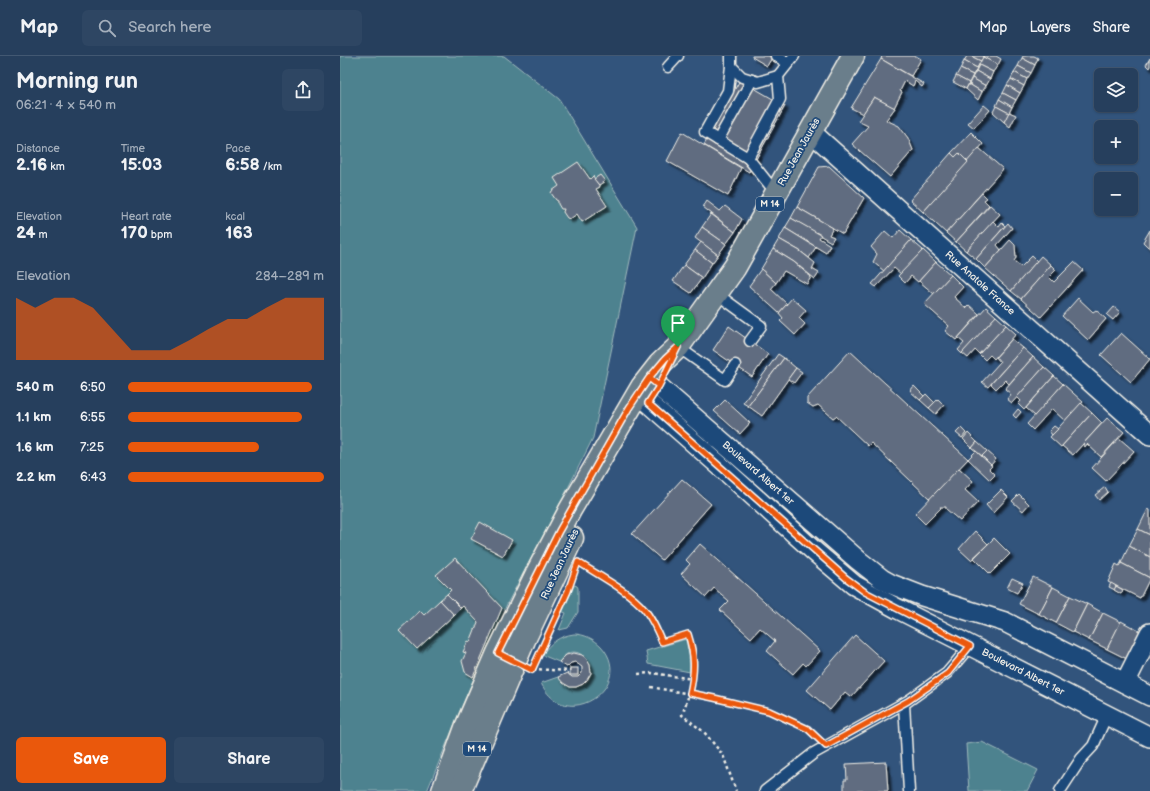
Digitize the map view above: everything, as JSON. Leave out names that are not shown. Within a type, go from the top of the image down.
[{"type":"main road","name":"Rue Jean Jaurès","points":[[443,791],[478,699],[518,612],[563,524],[648,390],[665,359],[678,347],[734,267],[853,56]]},
{"type":"main road","name":"Rue Jean Jaurès","points":[[460,791],[528,664],[576,529],[626,438],[648,390]]},
{"type":"street","name":"Rue Anatole France","points":[[810,131],[1150,435]]},
{"type":"street","name":"Boulevard Albert 1er","points":[[648,390],[846,578],[865,592],[1150,737]]},
{"type":"street","name":"Boulevard Albert 1er","points":[[648,390],[882,579],[915,594],[1005,622],[1150,696]]},
{"type":"street","points":[[1125,683],[1150,634]]},
{"type":"lane","points":[[668,67],[678,56]]},
{"type":"lane","points":[[731,61],[742,77],[758,82],[778,76],[791,59],[776,56]]},
{"type":"lane","points":[[731,61],[728,91],[705,132],[748,158],[776,193]]},
{"type":"lane","points":[[748,158],[780,99],[778,76]]},
{"type":"lane","points":[[718,140],[752,80]]},
{"type":"lane","points":[[716,294],[761,326],[750,341]]},
{"type":"lane","points":[[678,347],[725,380],[735,365]]},
{"type":"lane","points":[[765,791],[814,752],[904,704],[948,673],[970,646]]},
{"type":"lane","points":[[904,704],[909,791]]},
{"type":"lane","points":[[1060,791],[1080,759],[1093,746],[1107,715]]},
{"type":"path","points":[[578,562],[638,602],[653,622],[662,642],[688,634],[694,659],[693,679],[690,693],[682,715],[704,732],[723,755],[736,791]]},
{"type":"path","points":[[528,664],[570,671]]},
{"type":"path","points":[[638,674],[652,673],[693,679]]},
{"type":"path","points":[[651,687],[690,693],[769,711],[808,729],[826,746]]},
{"type":"green space","points":[[340,56],[504,56],[559,99],[637,227],[593,438],[507,604],[465,699],[427,791],[340,791]]},
{"type":"green space","points":[[574,585],[578,588],[578,612],[568,628],[559,630],[566,613],[561,611]]},
{"type":"green space","points":[[574,634],[589,637],[601,646],[610,661],[610,676],[604,689],[594,699],[580,704],[566,705],[552,698],[541,683],[558,677],[571,687],[576,687],[585,683],[590,677],[590,669],[587,661],[582,655],[575,652],[567,654],[559,662],[542,655],[555,641],[564,636]]},
{"type":"green space","points":[[686,639],[690,672],[648,664],[646,651]]},
{"type":"green space","points":[[982,742],[1038,770],[1027,791],[969,791],[966,744]]},
{"type":"building","points":[[752,56],[773,56],[767,66]]},
{"type":"building","points":[[882,56],[916,56],[921,59],[911,76],[881,59]]},
{"type":"building","points":[[967,56],[971,56],[981,61],[977,68],[964,61]]},
{"type":"building","points":[[971,56],[984,56],[981,61]]},
{"type":"building","points":[[996,56],[1001,59],[998,65],[983,57]]},
{"type":"building","points":[[1023,56],[1034,56],[1038,58],[1035,65],[1022,58]]},
{"type":"building","points":[[983,57],[998,65],[993,72],[979,65]]},
{"type":"building","points":[[1022,58],[1035,65],[1031,73],[1018,66]]},
{"type":"building","points":[[1150,58],[1150,66],[1149,68],[1146,65]]},
{"type":"building","points":[[881,59],[924,84],[922,87],[915,81],[913,86],[905,81],[900,91],[902,92],[894,108],[874,97],[863,114],[851,108]]},
{"type":"building","points":[[964,61],[977,68],[973,75],[960,69]]},
{"type":"building","points":[[979,65],[993,72],[990,79],[976,71]]},
{"type":"building","points":[[1018,66],[1031,73],[1027,79],[1014,72]]},
{"type":"building","points":[[960,69],[973,75],[969,83],[956,76]]},
{"type":"building","points":[[976,71],[990,79],[986,86],[972,78]]},
{"type":"building","points":[[1014,72],[1027,79],[1024,86],[1011,79]]},
{"type":"building","points":[[956,76],[969,83],[966,89],[953,82]]},
{"type":"building","points":[[972,78],[986,86],[982,92],[969,84]]},
{"type":"building","points":[[1011,79],[1024,86],[1020,93],[1007,85]]},
{"type":"building","points":[[740,80],[785,106],[749,172],[704,145]]},
{"type":"building","points":[[969,84],[982,92],[978,100],[966,89]]},
{"type":"building","points":[[1007,85],[1020,93],[1016,100],[1003,93]]},
{"type":"building","points":[[1003,93],[1016,100],[1012,107],[999,99]]},
{"type":"building","points":[[874,97],[895,108],[886,120],[899,126],[908,138],[913,150],[890,177],[852,144],[868,126],[858,121]]},
{"type":"building","points":[[999,99],[1012,107],[1009,113],[996,106]]},
{"type":"building","points":[[984,105],[990,110],[974,128],[968,123]]},
{"type":"building","points":[[996,106],[1009,113],[1004,122],[993,112]]},
{"type":"building","points":[[1009,112],[1016,115],[1010,127],[1004,122]]},
{"type":"building","points":[[682,132],[741,168],[728,196],[667,161]]},
{"type":"building","points":[[971,132],[983,144],[968,162],[959,153],[955,157],[951,153]]},
{"type":"building","points":[[979,148],[1003,169],[946,233],[923,212]]},
{"type":"building","points":[[951,153],[955,157],[959,153],[968,162],[923,212],[910,200]]},
{"type":"building","points":[[578,162],[590,179],[593,176],[600,187],[596,189],[607,206],[582,222],[577,214],[570,219],[567,218],[563,212],[564,209],[561,209],[558,201],[551,193],[559,186],[554,178]]},
{"type":"building","points":[[829,166],[864,198],[843,234],[797,207],[819,167]]},
{"type":"building","points":[[600,175],[605,181],[599,185],[594,179]]},
{"type":"building","points":[[982,193],[987,198],[984,200],[989,205],[956,242],[946,233]]},
{"type":"building","points":[[707,201],[720,211],[725,206],[742,219],[735,232],[703,207]]},
{"type":"building","points":[[990,205],[1000,214],[966,251],[956,242]]},
{"type":"building","points":[[797,207],[833,228],[829,235],[834,237],[831,242],[791,218]]},
{"type":"building","points":[[711,214],[735,232],[726,244],[702,227]]},
{"type":"building","points":[[791,218],[821,235],[819,238],[830,245],[826,253],[785,228]]},
{"type":"building","points":[[993,221],[999,227],[1002,223],[1005,226],[976,259],[966,251]]},
{"type":"building","points":[[1008,223],[1012,228],[997,245],[1001,250],[985,268],[976,259]]},
{"type":"building","points":[[702,227],[726,244],[718,255],[695,238]]},
{"type":"building","points":[[785,228],[816,247],[809,258],[779,239]]},
{"type":"building","points":[[900,230],[911,240],[884,271],[873,262],[877,254],[871,247],[885,231],[893,238]]},
{"type":"building","points":[[1150,230],[1150,249],[1143,242]]},
{"type":"building","points":[[779,239],[800,251],[815,263],[812,269],[819,273],[815,279],[794,262],[773,249]]},
{"type":"building","points":[[911,240],[923,250],[901,274],[894,268],[876,287],[872,284]]},
{"type":"building","points":[[1010,240],[1015,245],[1016,258],[1014,261],[1021,267],[1032,256],[1037,261],[1011,291],[985,268]]},
{"type":"building","points":[[701,242],[718,255],[712,263],[695,250]]},
{"type":"building","points":[[773,249],[794,262],[811,277],[807,284],[784,271],[776,283],[761,269]]},
{"type":"building","points":[[695,250],[712,263],[702,278],[684,265]]},
{"type":"building","points":[[923,250],[936,262],[918,282],[911,276],[905,283],[898,276]]},
{"type":"building","points":[[1041,256],[1051,265],[1021,299],[1011,291]]},
{"type":"building","points":[[936,262],[951,275],[934,294],[919,281]]},
{"type":"building","points":[[1074,262],[1083,270],[1041,317],[1021,299],[1051,265],[1056,270],[1049,277],[1054,282]]},
{"type":"building","points":[[684,265],[702,278],[691,293],[673,281]]},
{"type":"building","points":[[761,269],[776,283],[771,289],[787,304],[779,313],[749,286]]},
{"type":"building","points":[[951,275],[963,287],[954,297],[966,308],[969,305],[979,314],[956,340],[945,331],[949,326],[924,304]]},
{"type":"building","points":[[792,298],[806,310],[799,318],[805,324],[795,335],[780,321],[783,318],[779,313]]},
{"type":"building","points":[[1078,298],[1093,312],[1096,310],[1106,319],[1088,340],[1062,316]]},
{"type":"building","points":[[986,307],[996,316],[962,354],[958,350],[964,343],[958,338]]},
{"type":"building","points":[[1114,307],[1120,312],[1113,320],[1107,315]]},
{"type":"building","points":[[996,316],[1006,325],[979,354],[975,350],[968,358],[962,353]]},
{"type":"building","points":[[1006,325],[1016,334],[994,359],[990,355],[985,360],[979,354]]},
{"type":"building","points":[[729,326],[768,354],[752,377],[713,350]]},
{"type":"building","points":[[1121,333],[1150,359],[1131,382],[1101,355]]},
{"type":"building","points":[[1012,339],[1023,348],[988,387],[982,382],[1000,362],[996,357]]},
{"type":"building","points":[[1023,348],[1033,357],[1009,384],[1005,380],[996,389],[991,384]]},
{"type":"building","points":[[850,351],[968,459],[930,499],[871,443],[868,446],[836,416],[833,418],[818,405],[813,407],[807,403],[807,398]]},
{"type":"building","points":[[778,354],[784,358],[748,406],[743,403]]},
{"type":"building","points":[[1033,357],[1044,367],[1012,403],[1007,399],[1011,394],[1005,389]]},
{"type":"building","points":[[784,358],[796,368],[762,416],[748,406]]},
{"type":"building","points":[[1044,367],[1054,376],[1024,410],[1018,404],[1021,401],[1017,397]]},
{"type":"building","points":[[796,368],[802,372],[794,383],[788,379]]},
{"type":"building","points":[[1054,376],[1063,384],[1035,416],[1026,408]]},
{"type":"building","points":[[1063,384],[1083,402],[1065,421],[1052,409],[1033,430],[1027,424]]},
{"type":"building","points":[[914,386],[924,396],[920,400],[910,391]]},
{"type":"building","points":[[926,394],[935,403],[929,408],[920,400]]},
{"type":"building","points":[[938,399],[944,405],[936,414],[929,408]]},
{"type":"building","points":[[725,400],[750,423],[740,434],[714,411]]},
{"type":"building","points":[[1081,403],[1092,413],[1061,447],[1050,437]]},
{"type":"building","points":[[1018,409],[1021,412],[1016,418],[1013,415]]},
{"type":"building","points":[[1092,413],[1102,423],[1073,455],[1062,446]]},
{"type":"building","points":[[1107,418],[1124,432],[1101,457],[1087,444],[1085,447],[1083,444]]},
{"type":"building","points":[[1054,426],[1058,429],[1052,435],[1049,431]]},
{"type":"building","points":[[961,428],[966,433],[962,438],[956,433]]},
{"type":"building","points":[[968,433],[977,442],[972,448],[963,439]]},
{"type":"building","points":[[1119,438],[1134,451],[1106,481],[1092,468]]},
{"type":"building","points":[[977,442],[987,451],[982,456],[972,448]]},
{"type":"building","points":[[976,451],[992,466],[989,469],[995,475],[990,480],[968,459]]},
{"type":"building","points":[[987,451],[996,459],[991,465],[982,456]]},
{"type":"building","points":[[959,468],[973,481],[965,490],[978,502],[960,521],[946,509],[946,507],[940,507],[941,508],[925,524],[915,514]]},
{"type":"building","points":[[682,479],[711,504],[662,560],[632,534]]},
{"type":"building","points":[[1105,487],[1108,492],[1099,500],[1095,495]]},
{"type":"building","points":[[1001,490],[1008,497],[993,513],[986,505]]},
{"type":"building","points":[[1019,494],[1029,504],[1023,511],[1012,501]]},
{"type":"building","points":[[1148,509],[1150,510],[1150,535],[1138,529]]},
{"type":"building","points":[[480,522],[512,540],[503,556],[471,539]]},
{"type":"building","points":[[1138,529],[1150,535],[1150,557],[1129,546]]},
{"type":"building","points":[[975,531],[988,544],[971,560],[959,549]]},
{"type":"building","points":[[994,538],[1010,554],[990,574],[974,558]]},
{"type":"building","points":[[700,544],[820,651],[806,666],[803,663],[793,674],[767,651],[775,641],[760,628],[751,638],[720,610],[729,601],[714,588],[706,597],[681,574],[690,564],[686,560]]},
{"type":"building","points":[[1129,546],[1150,557],[1150,578],[1121,563]]},
{"type":"building","points":[[455,558],[502,608],[473,677],[465,672],[462,661],[466,653],[463,652],[468,641],[470,642],[478,622],[463,606],[461,608],[447,594],[451,590],[436,575]]},
{"type":"building","points":[[1121,563],[1150,578],[1140,598],[1108,582],[1116,564],[1119,566]]},
{"type":"building","points":[[1033,577],[1053,587],[1039,614],[1019,604]]},
{"type":"building","points":[[1012,578],[1023,583],[1017,593],[1007,588]]},
{"type":"building","points":[[1111,583],[1116,586],[1115,590],[1109,587]]},
{"type":"building","points":[[1116,586],[1123,590],[1121,594],[1114,590]]},
{"type":"building","points":[[1053,587],[1070,596],[1056,623],[1039,614]]},
{"type":"building","points":[[447,594],[461,608],[454,615],[440,600]]},
{"type":"building","points":[[1070,596],[1087,604],[1073,632],[1056,623]]},
{"type":"building","points":[[440,600],[454,615],[417,649],[399,630],[420,611],[424,615]]},
{"type":"building","points":[[1087,604],[1103,613],[1089,640],[1073,632]]},
{"type":"building","points":[[1103,613],[1121,622],[1107,649],[1089,640]]},
{"type":"building","points":[[1121,621],[1141,632],[1127,659],[1107,649]]},
{"type":"building","points":[[855,635],[884,661],[851,697],[845,692],[830,710],[807,690]]},
{"type":"building","points":[[574,653],[582,655],[586,658],[590,665],[591,673],[583,684],[576,687],[570,687],[563,683],[558,677],[567,673],[572,677],[578,677],[582,673],[582,667],[575,662],[571,663],[567,667],[559,662],[566,655]]},
{"type":"building","points":[[570,668],[578,668],[578,675],[570,675]]},
{"type":"building","points":[[886,762],[888,791],[844,791],[844,780],[847,780],[846,764]]},
{"type":"route","points":[[678,347],[655,369],[649,378],[659,386],[648,403],[854,585],[970,646],[948,673],[908,701],[826,746],[808,729],[769,711],[690,693],[694,666],[693,651],[688,634],[662,642],[653,622],[638,602],[578,562],[568,591],[532,670],[498,653],[559,531],[629,408],[649,378],[659,386],[678,347]]}]
